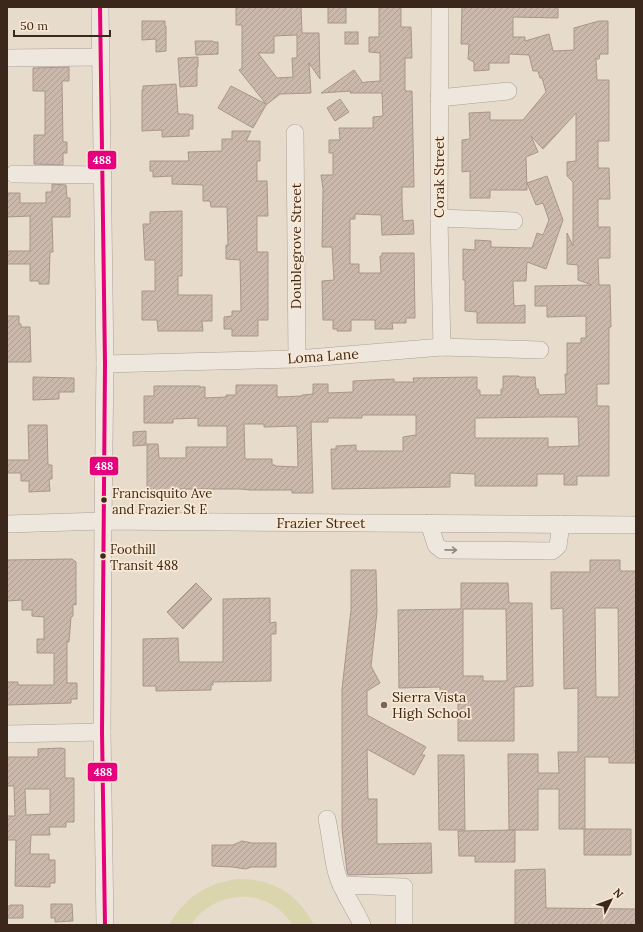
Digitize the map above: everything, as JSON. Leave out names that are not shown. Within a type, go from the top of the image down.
[{"type":"street","points":[[100,7],[105,364],[102,732],[105,925]]},
{"type":"street","name":"Corak Street","points":[[440,7],[439,218],[442,347]]},
{"type":"street","points":[[7,58],[101,57]]},
{"type":"street","points":[[439,98],[508,91]]},
{"type":"street","name":"Doublegrove Street","points":[[295,133],[297,359]]},
{"type":"street","points":[[14,174],[102,174]]},
{"type":"street","points":[[439,218],[514,221]]},
{"type":"street","name":"Loma Lane","points":[[105,364],[297,359],[442,347],[540,350]]},
{"type":"street","name":"Frazier Street","points":[[7,524],[103,521],[636,525]]},
{"type":"street","points":[[429,523],[436,545],[442,550],[552,551],[558,546],[562,524]]},
{"type":"street","points":[[487,524],[487,550]]},
{"type":"street","points":[[7,734],[102,732]]},
{"type":"street","points":[[327,819],[337,875],[362,925]]},
{"type":"street","points":[[341,885],[404,887],[404,925]]},
{"type":"shaded area","points":[[237,879],[261,881],[283,890],[308,914],[314,925],[293,925],[279,909],[273,905],[251,897],[239,897],[228,898],[217,902],[207,908],[191,925],[169,925],[175,915],[189,899],[197,893],[216,884]]},
{"type":"building","points":[[236,7],[301,7],[302,33],[319,33],[320,79],[309,63],[311,93],[280,94],[266,105],[253,128],[218,108],[231,86],[266,104],[239,70],[242,68],[242,25],[236,25]],"holes":[[[297,35],[297,58],[292,58],[293,77],[277,78],[258,53],[274,53],[274,36]]]},
{"type":"building","points":[[328,7],[346,7],[346,23],[328,23]]},
{"type":"building","points":[[379,7],[401,7],[401,27],[411,27],[412,58],[405,58],[405,91],[412,91],[414,187],[402,187],[402,203],[403,221],[413,220],[414,234],[382,235],[381,215],[355,214],[355,219],[350,219],[350,264],[359,264],[359,273],[381,273],[380,256],[382,256],[382,253],[414,253],[415,318],[406,318],[406,323],[392,323],[393,329],[375,329],[375,320],[351,320],[351,331],[337,331],[337,329],[333,329],[333,320],[323,320],[322,281],[334,280],[332,247],[322,247],[323,189],[321,175],[333,175],[333,153],[329,153],[329,140],[340,140],[339,128],[373,128],[373,117],[383,116],[382,93],[350,93],[351,91],[321,93],[354,70],[363,83],[380,81],[380,53],[369,52],[369,37],[379,37]]},
{"type":"building","points":[[462,7],[558,7],[558,18],[513,17],[513,37],[525,37],[525,41],[549,34],[553,51],[574,50],[574,28],[599,21],[608,21],[608,54],[600,54],[599,59],[596,59],[597,80],[609,80],[609,141],[598,141],[598,168],[609,168],[610,199],[598,199],[598,227],[610,227],[610,258],[599,258],[598,260],[599,285],[610,285],[611,327],[609,327],[609,384],[597,384],[597,406],[609,406],[609,476],[577,476],[577,485],[564,485],[564,474],[537,474],[537,486],[475,486],[475,474],[450,473],[450,487],[332,489],[331,449],[336,449],[336,446],[356,445],[356,451],[403,451],[403,437],[416,435],[416,415],[362,415],[362,418],[328,418],[328,422],[311,422],[313,493],[292,493],[292,490],[180,489],[180,491],[152,491],[152,489],[147,489],[147,444],[158,444],[159,458],[186,458],[186,447],[227,447],[227,426],[198,426],[198,418],[173,419],[173,423],[144,423],[144,396],[154,396],[154,386],[205,387],[205,398],[236,395],[236,385],[277,385],[277,397],[313,394],[313,384],[328,384],[328,393],[353,392],[353,381],[394,379],[394,382],[414,382],[413,378],[477,377],[477,390],[480,390],[480,395],[501,395],[501,389],[503,389],[503,376],[519,376],[535,377],[536,389],[538,389],[539,395],[566,394],[565,374],[567,374],[567,343],[581,343],[581,338],[586,338],[586,316],[547,317],[547,306],[535,306],[535,286],[592,285],[578,280],[578,265],[567,264],[567,233],[573,246],[573,182],[567,176],[567,162],[576,161],[576,113],[543,149],[531,136],[538,152],[526,157],[527,190],[490,190],[490,198],[470,198],[470,171],[462,172],[462,140],[470,139],[469,113],[490,112],[490,120],[523,120],[546,92],[542,78],[540,78],[538,71],[533,71],[529,55],[510,54],[509,63],[489,63],[489,70],[474,71],[474,62],[468,59],[469,44],[461,44]],"holes":[[[578,417],[579,446],[548,447],[548,438],[475,438],[475,418]],[[244,424],[264,424],[264,427],[297,426],[298,467],[275,466],[272,465],[272,459],[245,459]]]},
{"type":"building","points":[[142,21],[165,21],[166,51],[156,52],[156,39],[142,40]]},
{"type":"building","points":[[345,32],[358,32],[358,44],[345,44]]},
{"type":"building","points":[[195,41],[218,42],[218,54],[196,55]]},
{"type":"building","points":[[198,57],[197,86],[180,87],[178,58]]},
{"type":"building","points":[[69,67],[69,81],[62,81],[63,142],[67,142],[67,153],[63,153],[63,165],[34,164],[34,135],[45,135],[45,91],[33,91],[33,68]]},
{"type":"building","points":[[176,84],[178,114],[193,115],[193,129],[189,129],[189,136],[162,137],[162,130],[142,131],[143,86]]},
{"type":"building","points":[[340,99],[349,112],[335,121],[327,108]]},
{"type":"building","points":[[232,131],[251,131],[246,141],[260,141],[260,161],[257,161],[257,181],[267,181],[268,216],[257,216],[257,252],[268,252],[268,320],[258,320],[258,336],[232,336],[232,329],[224,329],[224,317],[232,316],[232,311],[241,311],[240,260],[226,259],[226,245],[228,245],[227,207],[211,207],[210,201],[203,201],[203,185],[172,184],[172,176],[153,177],[153,171],[150,171],[150,161],[189,161],[188,152],[222,151],[222,139],[232,139]]},
{"type":"building","points":[[547,176],[563,220],[546,269],[527,262],[526,281],[513,281],[514,306],[525,305],[525,323],[477,323],[477,312],[465,311],[463,249],[475,250],[475,240],[491,241],[491,247],[532,248],[537,233],[543,235],[549,220],[543,203],[536,205],[527,183]]},
{"type":"building","points":[[52,184],[66,185],[67,198],[70,198],[70,217],[52,217],[53,252],[50,252],[49,284],[39,284],[39,281],[30,281],[30,264],[7,264],[7,251],[30,251],[30,216],[7,217],[7,193],[20,193],[20,203],[46,203],[46,192],[52,192]]},
{"type":"building","points":[[182,211],[182,276],[178,276],[178,295],[212,295],[212,321],[202,321],[203,331],[158,331],[157,320],[142,320],[142,291],[155,291],[155,260],[145,260],[143,224],[150,224],[150,212]]},
{"type":"building","points":[[7,316],[19,316],[19,324],[21,324],[21,327],[30,327],[31,362],[7,362]]},
{"type":"building","points":[[33,377],[74,378],[74,392],[59,392],[59,399],[33,400]]},
{"type":"building","points":[[28,425],[47,425],[48,465],[52,465],[52,479],[49,479],[50,491],[29,492],[29,481],[21,481],[21,473],[7,473],[7,460],[29,460]]},
{"type":"building","points":[[146,431],[146,445],[133,446],[133,432]]},
{"type":"building","points":[[72,559],[76,562],[76,605],[73,604],[73,616],[71,617],[69,642],[67,642],[67,683],[77,683],[77,699],[71,699],[71,703],[7,705],[7,682],[18,682],[18,685],[54,685],[54,653],[37,653],[37,639],[44,639],[44,617],[32,616],[32,610],[22,610],[22,600],[7,601],[7,560]]},
{"type":"building","points":[[590,560],[620,560],[620,571],[636,571],[636,685],[634,685],[634,751],[636,751],[636,763],[609,763],[609,757],[585,757],[585,829],[631,829],[631,855],[584,855],[584,829],[559,829],[559,789],[538,789],[538,830],[509,830],[508,754],[538,754],[538,773],[559,773],[558,752],[578,752],[578,688],[564,689],[563,608],[551,609],[551,572],[590,572]],"holes":[[[595,608],[618,608],[619,697],[596,697]]]},
{"type":"building","points":[[351,570],[376,570],[377,612],[371,666],[380,683],[367,691],[367,715],[426,747],[421,755],[425,755],[414,775],[367,749],[368,799],[377,799],[377,844],[431,843],[432,873],[348,875],[342,829],[342,689],[351,610]]},
{"type":"building","points":[[196,583],[212,599],[183,629],[167,612]]},
{"type":"building","points":[[461,583],[508,583],[509,603],[532,603],[533,686],[514,687],[514,741],[458,741],[458,702],[440,702],[440,687],[399,688],[398,610],[461,609]],"holes":[[[463,609],[506,609],[507,681],[483,681],[483,676],[463,676]]]},
{"type":"building","points":[[270,598],[270,623],[276,622],[276,634],[271,634],[271,681],[213,682],[213,685],[211,685],[211,690],[156,691],[156,686],[143,686],[143,639],[178,638],[179,662],[223,662],[223,599]]},
{"type":"building","points":[[38,749],[65,749],[65,778],[74,778],[74,822],[66,822],[66,827],[49,827],[50,835],[31,835],[30,854],[49,854],[49,860],[55,860],[55,883],[50,883],[50,887],[15,886],[16,840],[7,840],[7,816],[15,816],[14,786],[8,786],[7,784],[7,757],[38,757]],"holes":[[[25,789],[50,789],[50,814],[26,815]]]},
{"type":"building","points":[[438,755],[464,755],[465,830],[439,830]]},
{"type":"building","points":[[515,830],[515,862],[475,862],[475,856],[459,856],[458,831]]},
{"type":"building","points":[[242,841],[252,843],[276,843],[276,867],[251,867],[246,869],[212,866],[212,845],[233,845]]},
{"type":"building","points":[[545,869],[546,908],[636,909],[636,925],[515,925],[515,870]]},
{"type":"building","points":[[51,904],[72,904],[73,921],[55,922],[55,918],[51,918]]},
{"type":"building","points":[[23,905],[23,918],[7,918],[7,906]]},
{"type":"transit line","name":"488","points":[[100,7],[105,364],[102,732],[105,925]]},
{"type":"place","name":"Francisquito Ave and Frazier St E","points":[[104,500]]},
{"type":"place","name":"Foothill Transit 488","points":[[103,556]]},
{"type":"place","name":"Sierra Vista High School","points":[[384,705]]}]
